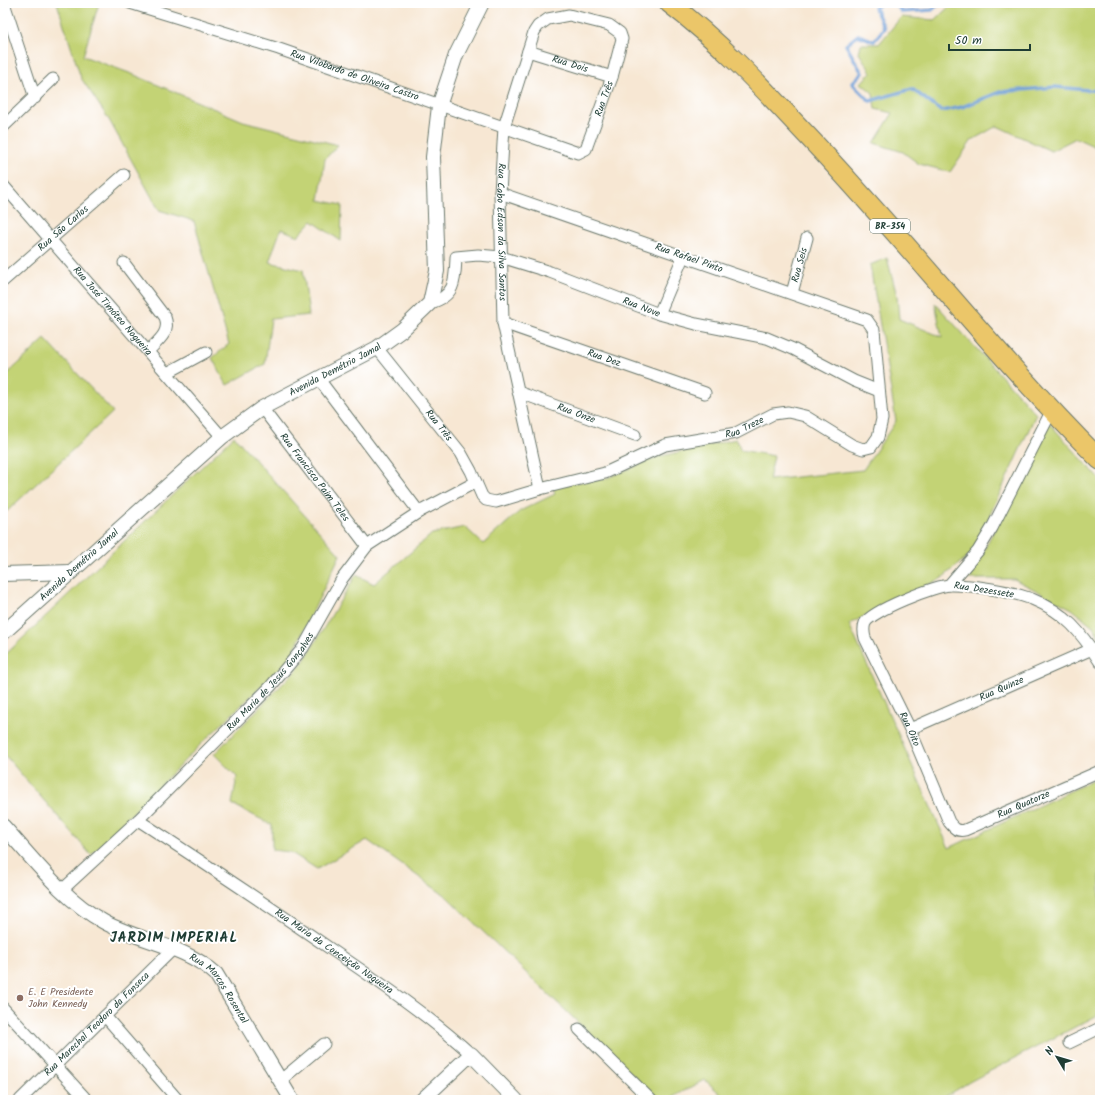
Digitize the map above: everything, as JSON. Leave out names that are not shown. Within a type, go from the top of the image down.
[{"type":"highway","name":"BR-354","points":[[670,3],[752,77],[851,182],[1052,410],[1100,460]]},
{"type":"street","points":[[4,3],[34,98]]},
{"type":"street","name":"Rua Vilobardo de Oliveira Castro","points":[[130,3],[279,49],[439,106],[578,153]]},
{"type":"street","points":[[430,303],[437,271],[433,157],[439,106],[456,55],[482,3]]},
{"type":"street","name":"Rua Cabo Edson da Silva Santos","points":[[540,488],[503,323],[500,193],[504,127],[528,51],[538,26],[548,19],[569,15],[609,25],[620,33],[622,40]]},
{"type":"street","name":"Rua Três","points":[[578,153],[586,149],[612,77],[622,40]]},
{"type":"street","name":"Rua Dois","points":[[528,51],[612,77]]},
{"type":"street","points":[[3,127],[53,80]]},
{"type":"street","name":"Rua São Carlos","points":[[3,281],[124,175]]},
{"type":"street","name":"Rua José Timóteo Nogueira","points":[[3,185],[222,437]]},
{"type":"street","name":"Rua Rafael Pinto","points":[[500,193],[860,317],[871,324],[874,330]]},
{"type":"street","name":"Rua Seis","points":[[792,293],[807,238]]},
{"type":"street","name":"Rua Nove","points":[[430,303],[439,300],[449,293],[455,281],[456,257],[478,255],[501,257],[550,272],[659,314],[696,324],[767,338],[794,348],[854,381],[879,391]]},
{"type":"street","points":[[659,314],[683,257]]},
{"type":"street","points":[[124,263],[168,323],[164,334],[148,351]]},
{"type":"street","name":"Avenida Demétrio Jamal","points":[[3,632],[222,437],[262,408],[377,348],[402,330],[430,303]]},
{"type":"street","name":"Rua Dez","points":[[503,323],[705,393]]},
{"type":"street","name":"Rua Treze","points":[[496,502],[540,488],[605,473],[665,445],[736,434],[773,414],[788,412],[805,416],[852,445],[863,449],[871,447],[878,437],[882,419],[874,330]]},
{"type":"street","name":"Rua Três","points":[[377,348],[461,453],[482,496],[486,500],[496,502]]},
{"type":"street","points":[[166,373],[206,352]]},
{"type":"street","points":[[318,378],[419,512]]},
{"type":"street","name":"Rua Onze","points":[[518,392],[635,435]]},
{"type":"street","name":"Rua Francisco Paim Teles","points":[[262,408],[367,546]]},
{"type":"street","points":[[949,585],[978,551],[992,528],[1052,410]]},
{"type":"street","name":"Rua Maria de Jesus Gonçalves","points":[[62,890],[138,820],[244,714],[291,663],[303,648],[342,579],[367,546],[419,512],[476,482]]},
{"type":"street","points":[[3,574],[71,572]]},
{"type":"street","name":"Rua Dezessete","points":[[865,638],[865,624],[871,617],[900,601],[949,585],[1008,592],[1032,600],[1070,621],[1082,633],[1100,662]]},
{"type":"street","name":"Rua Oito","points":[[865,638],[910,729],[949,822]]},
{"type":"street","name":"Rua Quinze","points":[[910,729],[1092,649]]},
{"type":"street","name":"Rua Quatorze","points":[[949,822],[955,829],[965,830],[1100,771]]},
{"type":"street","name":"Rua Maria da Conceição Nogueira","points":[[138,820],[401,997],[444,1029],[516,1100]]},
{"type":"street","name":"Rua Marcos Rosental","points":[[3,826],[72,901],[105,922],[134,935],[174,948],[208,967],[216,974],[292,1100]]},
{"type":"street","name":"Rua Marechal Teodoro da Fonseca","points":[[20,1100],[174,948]]},
{"type":"street","points":[[3,1008],[87,1100]]},
{"type":"street","points":[[105,1016],[178,1100]]},
{"type":"street","points":[[1069,1043],[1100,1028]]},
{"type":"street","points":[[578,1029],[651,1100]]},
{"type":"street","points":[[281,1080],[324,1044]]},
{"type":"street","points":[[422,1100],[471,1054]]},
{"type":"green space","points":[[57,3],[99,3],[83,56],[132,74],[243,121],[338,145],[325,159],[319,200],[342,205],[341,241],[312,221],[298,236],[281,229],[269,262],[303,270],[309,315],[271,319],[265,364],[227,385],[212,358],[229,344],[194,221],[159,210],[108,118],[81,78]]},
{"type":"green space","points":[[953,3],[1100,3],[1100,149],[1076,138],[1051,151],[997,126],[972,140],[950,172],[919,164],[903,152],[874,143],[893,113],[875,109],[873,93],[861,83],[871,72],[859,53],[861,44],[879,44],[901,17],[935,20]]},
{"type":"green space","points":[[887,258],[897,296],[899,319],[942,337],[935,303],[1036,414],[973,552],[942,578],[849,624],[949,848],[1100,777],[1100,1014],[971,1081],[940,1100],[727,1100],[705,1080],[667,1100],[659,1100],[447,897],[367,840],[317,869],[290,852],[272,850],[272,825],[232,804],[237,777],[214,754],[302,664],[356,575],[374,584],[432,534],[465,527],[483,544],[520,511],[555,494],[553,486],[607,478],[657,457],[736,439],[741,450],[774,456],[769,480],[863,470],[896,421],[870,265]]},
{"type":"green space","points":[[45,339],[113,412],[3,515],[3,378]]},
{"type":"green space","points":[[1049,423],[1100,479],[1100,638],[1093,626],[1072,609],[1014,579],[969,579]]},
{"type":"green space","points":[[234,436],[340,555],[290,659],[203,742],[91,855],[3,753],[3,657]]},
{"type":"waterway","points":[[882,3],[875,8],[884,28],[874,41],[858,35],[846,45],[862,73],[852,83],[870,101],[912,89],[941,111],[962,107],[1000,92],[1055,87],[1100,91]]},
{"type":"waterway","points":[[894,3],[902,12],[932,10],[940,3]]},
{"type":"place","name":"E. E Presidente John Kennedy","points":[[20,998]]},
{"type":"district","name":"JARDIM IMPERIAL","points":[[174,938]]}]
